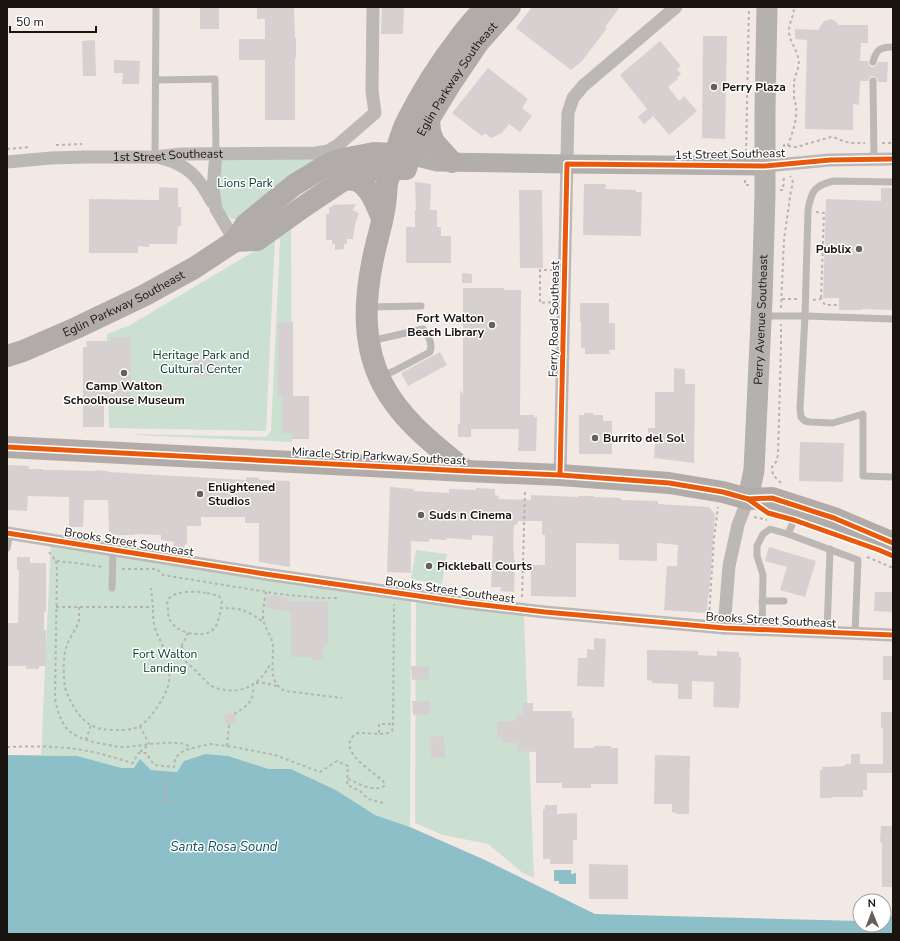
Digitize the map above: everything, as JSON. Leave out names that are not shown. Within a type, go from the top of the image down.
[{"type":"highway","name":"Eglin Parkway Southeast","points":[[466,471],[416,428],[402,413],[383,385],[376,368],[369,341],[366,307],[372,264],[383,215],[399,187],[406,122],[432,76],[461,36],[486,7]]},
{"type":"highway","name":"Eglin Parkway Southeast","points":[[235,241],[257,240],[345,179],[401,162],[451,83],[478,44],[510,7]]},
{"type":"highway","points":[[429,120],[430,132],[444,162]]},
{"type":"highway","name":"Eglin Parkway Southeast","points":[[7,356],[24,351],[76,328],[145,295],[194,268],[235,241],[246,224],[279,196],[315,171],[332,163],[351,157],[374,154],[401,162]]},
{"type":"highway","points":[[345,179],[356,181],[363,185],[370,192],[383,215]]},
{"type":"highway","name":"Miracle Strip Parkway Southeast","points":[[7,446],[560,475],[669,483],[723,492],[748,499]]},
{"type":"highway","points":[[748,499],[772,498],[834,518],[893,543]]},
{"type":"highway","points":[[748,499],[791,527],[879,550],[893,556]]},
{"type":"main road","name":"Perry Avenue Southeast","points":[[748,499],[754,470],[762,316],[765,94],[768,7]]},
{"type":"street","name":"1st Street Southeast","points":[[7,162],[73,157],[155,157],[182,154],[316,153],[328,151],[338,145],[375,113],[372,91],[373,7]]},
{"type":"street","name":"Ferry Road Southeast","points":[[560,475],[568,112],[573,98],[583,86],[676,7]]},
{"type":"street","points":[[216,153],[213,189],[216,209]]},
{"type":"street","points":[[155,157],[180,164],[192,173],[206,190],[235,241]]},
{"type":"street","name":"1st Street Southeast","points":[[444,162],[765,166],[830,160],[893,159]]},
{"type":"street","name":"Eglin Parkway Southeast","points":[[401,162],[444,162]]},
{"type":"street","name":"Perry Avenue Southeast","points":[[724,628],[729,566],[738,525],[748,499]]},
{"type":"street","name":"Brooks Street Southeast","points":[[9,533],[265,574],[545,612],[724,628],[893,635]]},
{"type":"lane","points":[[155,157],[156,7]]},
{"type":"lane","points":[[873,62],[876,52],[881,48],[893,47]]},
{"type":"lane","points":[[156,80],[215,79],[216,153]]},
{"type":"lane","points":[[873,81],[874,159]]},
{"type":"lane","points":[[893,182],[834,181],[818,187],[810,200],[808,210],[805,316],[800,409],[801,417],[805,421],[810,422],[833,423],[863,414],[862,476],[893,477]]},
{"type":"lane","points":[[366,307],[421,306]]},
{"type":"lane","points":[[762,316],[893,319]]},
{"type":"lane","points":[[369,341],[423,329],[428,335],[431,343],[430,352],[380,377]]},
{"type":"lane","points":[[762,630],[762,575],[757,556],[757,546],[763,534],[770,529],[791,527],[830,549],[858,560],[855,634]]},
{"type":"lane","points":[[7,548],[9,533]]},
{"type":"lane","points":[[827,632],[830,549]]},
{"type":"lane","points":[[112,588],[113,550]]},
{"type":"lane","points":[[762,601],[784,601]]},
{"type":"path","points":[[788,146],[796,119],[794,80],[798,68],[798,58],[790,39],[789,31],[790,22],[794,15],[794,7]]},
{"type":"path","points":[[808,210],[824,213],[821,300]]},
{"type":"path","points":[[553,262],[552,270],[540,270],[540,303],[553,302]]},
{"type":"path","points":[[522,598],[525,490]]},
{"type":"path","points":[[47,550],[56,561],[57,569],[55,698],[57,709],[66,728],[73,735],[80,738],[121,747],[173,742],[186,744],[191,749]]},
{"type":"path","points":[[56,561],[113,569],[157,569],[163,575],[266,592],[321,598],[342,598]]},
{"type":"path","points":[[79,607],[79,620],[65,652],[65,688],[71,702],[81,718],[91,725],[104,730],[135,728],[140,726],[159,704],[168,688],[170,678],[164,650],[155,630],[151,588]]},
{"type":"path","points":[[266,592],[263,617],[273,645],[272,668],[277,686]]},
{"type":"path","points":[[180,593],[206,593],[219,596],[222,601],[221,608],[219,619],[210,633],[195,634],[180,630],[173,624],[169,618],[167,604],[173,596],[180,593]]},
{"type":"path","points":[[348,779],[376,789],[380,789],[385,784],[356,758],[349,747],[352,737],[358,733],[379,734],[389,733],[392,731],[393,602]]},
{"type":"path","points":[[56,607],[153,607]]},
{"type":"path","points":[[221,608],[246,611],[264,622]]},
{"type":"path","points":[[183,660],[182,646],[188,633]]},
{"type":"path","points":[[172,652],[182,646]]},
{"type":"path","points":[[164,650],[172,652],[183,660],[211,686],[231,691],[247,688],[253,685],[266,672],[272,661]]},
{"type":"path","points":[[255,683],[265,683],[277,686],[285,691],[342,698]]},
{"type":"path","points":[[234,714],[249,704],[252,696],[253,685]]},
{"type":"path","points":[[379,734],[379,724],[393,724]]},
{"type":"path","points":[[86,740],[91,725]]},
{"type":"path","points":[[227,746],[229,725]]},
{"type":"path","points":[[140,726],[148,744]]},
{"type":"path","points":[[7,746],[48,746],[72,749],[107,755],[133,764],[138,754],[148,744]]},
{"type":"path","points":[[139,753],[146,753],[154,765],[174,767],[175,759],[180,753],[211,744],[275,756],[320,772],[337,761],[348,766],[347,785],[360,791],[368,799],[383,803]]},
{"type":"path","points":[[165,802],[166,771]]},
{"type":"path","points":[[155,801],[176,803]]},
{"type":"green space","name":"Lions Park","points":[[327,155],[240,220],[229,217],[222,208],[218,191],[222,158]]},
{"type":"green space","points":[[291,224],[292,442],[135,435],[266,437],[271,431],[280,240],[275,236]]},
{"type":"green space","name":"Heritage Park and Cultural Center","points":[[275,239],[266,431],[109,428],[107,334],[130,325]]},
{"type":"green space","name":"Fort Walton Landing","points":[[51,540],[411,595],[410,827],[375,815],[336,790],[291,769],[269,769],[228,756],[204,754],[184,761],[177,772],[122,768],[77,756],[41,755]]},
{"type":"green space","name":"Pickleball Courts","points":[[416,550],[447,554],[442,584],[411,579]]},
{"type":"green space","points":[[416,602],[524,616],[534,878],[523,873],[488,844],[443,835],[415,823]]},
{"type":"water","name":"Santa Rosa Sound","points":[[205,754],[228,756],[269,769],[291,769],[336,790],[375,815],[410,827],[485,860],[595,914],[852,921],[852,933],[892,933],[893,916],[893,934],[7,934],[7,755],[77,756],[122,768],[134,768],[140,759],[151,770],[177,772],[184,761]]},
{"type":"water","points":[[554,870],[571,870],[571,874],[576,873],[576,884],[559,884],[559,881],[554,881]]},
{"type":"building","points":[[200,7],[219,7],[219,29],[200,29]]},
{"type":"building","points":[[257,7],[294,7],[296,38],[295,120],[265,120],[265,60],[239,60],[239,39],[265,39],[265,19],[257,19]]},
{"type":"building","points":[[382,7],[404,7],[403,34],[381,34]]},
{"type":"building","points":[[532,7],[620,7],[605,27],[607,28],[582,61],[571,70],[516,28]]},
{"type":"building","points":[[831,19],[839,25],[868,25],[868,43],[861,43],[860,61],[868,61],[869,65],[872,67],[876,66],[878,62],[888,62],[887,82],[878,82],[877,78],[873,76],[870,77],[868,81],[860,81],[859,105],[853,104],[853,130],[805,129],[807,40],[795,39],[795,29],[818,30],[824,21]]},
{"type":"building","name":"Perry Plaza","points":[[703,36],[727,36],[725,139],[702,138]]},
{"type":"building","points":[[95,40],[96,76],[83,76],[82,41]]},
{"type":"building","points":[[660,41],[681,66],[677,69],[681,74],[677,78],[678,79],[668,87],[679,101],[684,96],[697,111],[669,135],[653,116],[644,124],[638,117],[647,109],[620,75]]},
{"type":"building","points":[[114,60],[140,61],[139,84],[122,84],[123,73],[114,73]]},
{"type":"building","points":[[488,68],[528,99],[522,108],[532,116],[520,132],[509,124],[502,133],[491,138],[486,134],[482,136],[452,113]]},
{"type":"building","points":[[415,182],[431,184],[430,210],[437,210],[437,227],[441,227],[441,236],[451,236],[451,263],[406,263],[406,227],[415,227]]},
{"type":"building","points":[[584,184],[606,184],[605,189],[636,190],[636,192],[642,192],[641,236],[583,235]]},
{"type":"building","points":[[159,187],[178,188],[178,207],[181,207],[181,226],[178,226],[177,244],[149,244],[149,247],[138,246],[138,253],[89,253],[89,199],[159,200]]},
{"type":"building","name":"Publix","points":[[881,188],[893,188],[893,310],[839,310],[839,298],[823,298],[826,199],[881,201]]},
{"type":"building","points":[[519,190],[542,190],[543,268],[520,268]]},
{"type":"building","points":[[356,204],[353,210],[359,213],[355,224],[353,239],[347,239],[347,244],[344,244],[344,249],[335,250],[335,244],[332,244],[332,240],[326,240],[326,214],[329,214],[329,207],[332,207],[332,205]]},
{"type":"building","points":[[462,273],[472,274],[472,283],[462,283]]},
{"type":"building","name":"Fort Walton Beach Library","points":[[463,288],[504,288],[504,290],[521,290],[520,415],[534,415],[534,417],[537,417],[536,451],[518,451],[519,429],[471,429],[471,437],[458,437],[458,424],[460,424],[460,390],[463,394]]},
{"type":"building","points":[[580,303],[609,303],[609,323],[615,323],[615,350],[609,350],[610,354],[585,354],[585,348],[581,348]]},
{"type":"building","points":[[278,322],[293,322],[293,396],[309,396],[309,439],[292,439],[292,433],[282,433],[282,397],[278,397]]},
{"type":"building","points":[[111,337],[131,337],[131,398],[104,398],[104,427],[83,427],[83,347],[87,347],[86,341],[111,341]]},
{"type":"building","points":[[440,352],[447,365],[408,386],[401,373]]},
{"type":"building","points":[[194,360],[218,360],[219,376],[194,377]]},
{"type":"building","points":[[674,368],[685,369],[685,384],[695,384],[694,463],[654,458],[655,442],[648,443],[648,428],[655,428],[655,392],[674,392]]},
{"type":"building","name":"Burrito del Sol","points":[[585,413],[603,415],[603,421],[612,421],[612,454],[579,454],[579,415],[584,415]]},
{"type":"building","points":[[800,442],[844,443],[843,482],[799,481]]},
{"type":"building","points":[[7,465],[29,466],[29,469],[43,469],[42,470],[95,470],[246,480],[246,477],[259,478],[259,480],[290,481],[290,567],[259,562],[259,523],[245,523],[245,517],[201,517],[201,526],[187,526],[187,545],[185,544],[184,549],[173,547],[174,542],[161,540],[161,535],[111,535],[111,532],[109,532],[108,500],[84,500],[83,527],[69,527],[69,497],[28,496],[27,511],[7,510]]},
{"type":"building","points":[[390,487],[414,489],[414,491],[449,493],[449,489],[495,489],[495,495],[499,496],[498,499],[531,500],[531,495],[578,497],[594,496],[621,498],[621,500],[658,501],[658,504],[709,507],[715,514],[707,613],[664,610],[667,566],[677,566],[678,545],[657,543],[657,561],[619,560],[619,544],[576,543],[576,597],[531,596],[531,569],[533,569],[533,565],[545,565],[545,535],[542,535],[542,521],[518,521],[517,525],[514,525],[514,592],[500,591],[501,587],[491,587],[493,536],[472,535],[472,540],[447,538],[446,540],[429,539],[429,542],[411,541],[411,573],[387,572]]},
{"type":"building","points":[[769,547],[816,561],[805,597],[780,590],[787,567],[765,561]]},
{"type":"building","points":[[17,557],[30,557],[30,563],[46,563],[46,612],[44,612],[44,630],[46,630],[46,666],[39,666],[39,669],[26,669],[26,666],[7,666],[7,623],[18,623],[19,570],[17,570]]},
{"type":"building","points":[[875,592],[893,592],[893,612],[874,611]]},
{"type":"building","points":[[267,595],[287,598],[287,601],[328,601],[328,645],[323,645],[323,660],[312,660],[312,657],[291,657],[291,612],[266,608]]},
{"type":"building","points":[[594,638],[606,639],[604,687],[577,686],[578,658],[587,658],[587,649],[594,650]]},
{"type":"building","points":[[647,650],[698,651],[698,655],[717,656],[717,651],[739,652],[739,657],[741,657],[739,708],[713,707],[714,682],[692,681],[692,699],[678,699],[678,684],[652,683],[652,681],[647,680]]},
{"type":"building","points":[[883,656],[893,656],[893,680],[883,680]]},
{"type":"building","points":[[411,666],[429,666],[429,679],[412,680]]},
{"type":"building","points":[[412,701],[430,701],[430,714],[413,715]]},
{"type":"building","points":[[522,703],[533,703],[533,711],[572,711],[572,718],[574,718],[574,748],[611,746],[611,748],[618,748],[618,784],[591,784],[591,788],[562,788],[562,783],[536,783],[536,752],[517,751],[517,743],[502,743],[502,738],[497,738],[497,721],[516,721],[516,715],[523,715]]},
{"type":"building","points":[[881,712],[893,712],[893,773],[867,773],[867,790],[863,790],[863,797],[820,798],[820,770],[822,770],[822,767],[845,766],[845,764],[851,764],[851,754],[860,754],[860,764],[883,764],[883,728],[881,728]]},
{"type":"building","points":[[232,713],[235,714],[235,724],[228,725],[225,724],[224,717],[225,714]]},
{"type":"building","points":[[444,736],[445,758],[431,758],[430,737]]},
{"type":"building","points":[[655,755],[690,756],[688,814],[676,814],[672,812],[672,804],[654,804]]},
{"type":"building","points":[[545,805],[557,805],[557,814],[577,813],[577,840],[573,840],[573,864],[550,864],[550,859],[543,859],[543,809],[545,809]]},
{"type":"building","points":[[881,826],[893,826],[893,887],[882,887],[882,842],[880,842]]},
{"type":"building","points":[[589,864],[628,865],[628,899],[589,899]]},
{"type":"cycle path","points":[[560,475],[567,164],[765,166],[830,160],[893,159]]},
{"type":"cycle path","points":[[7,447],[560,475],[669,483],[723,492],[748,499],[772,498],[834,518],[893,543]]},
{"type":"cycle path","points":[[748,499],[768,513],[794,520],[893,556]]},
{"type":"cycle path","points":[[7,533],[265,574],[467,603],[545,612],[724,628],[893,635]]},
{"type":"place","name":"Perry Plaza","points":[[714,87]]},
{"type":"place","name":"Publix","points":[[859,249]]},
{"type":"place","name":"Fort Walton Beach Library","points":[[492,325]]},
{"type":"place","name":"Camp Walton Schoolhouse Museum","points":[[124,373]]},
{"type":"place","name":"Burrito del Sol","points":[[595,438]]},
{"type":"place","name":"Enlightened Studios","points":[[200,494]]},
{"type":"place","name":"Suds n Cinema","points":[[421,515]]},
{"type":"place","name":"Pickleball Courts","points":[[429,566]]}]
